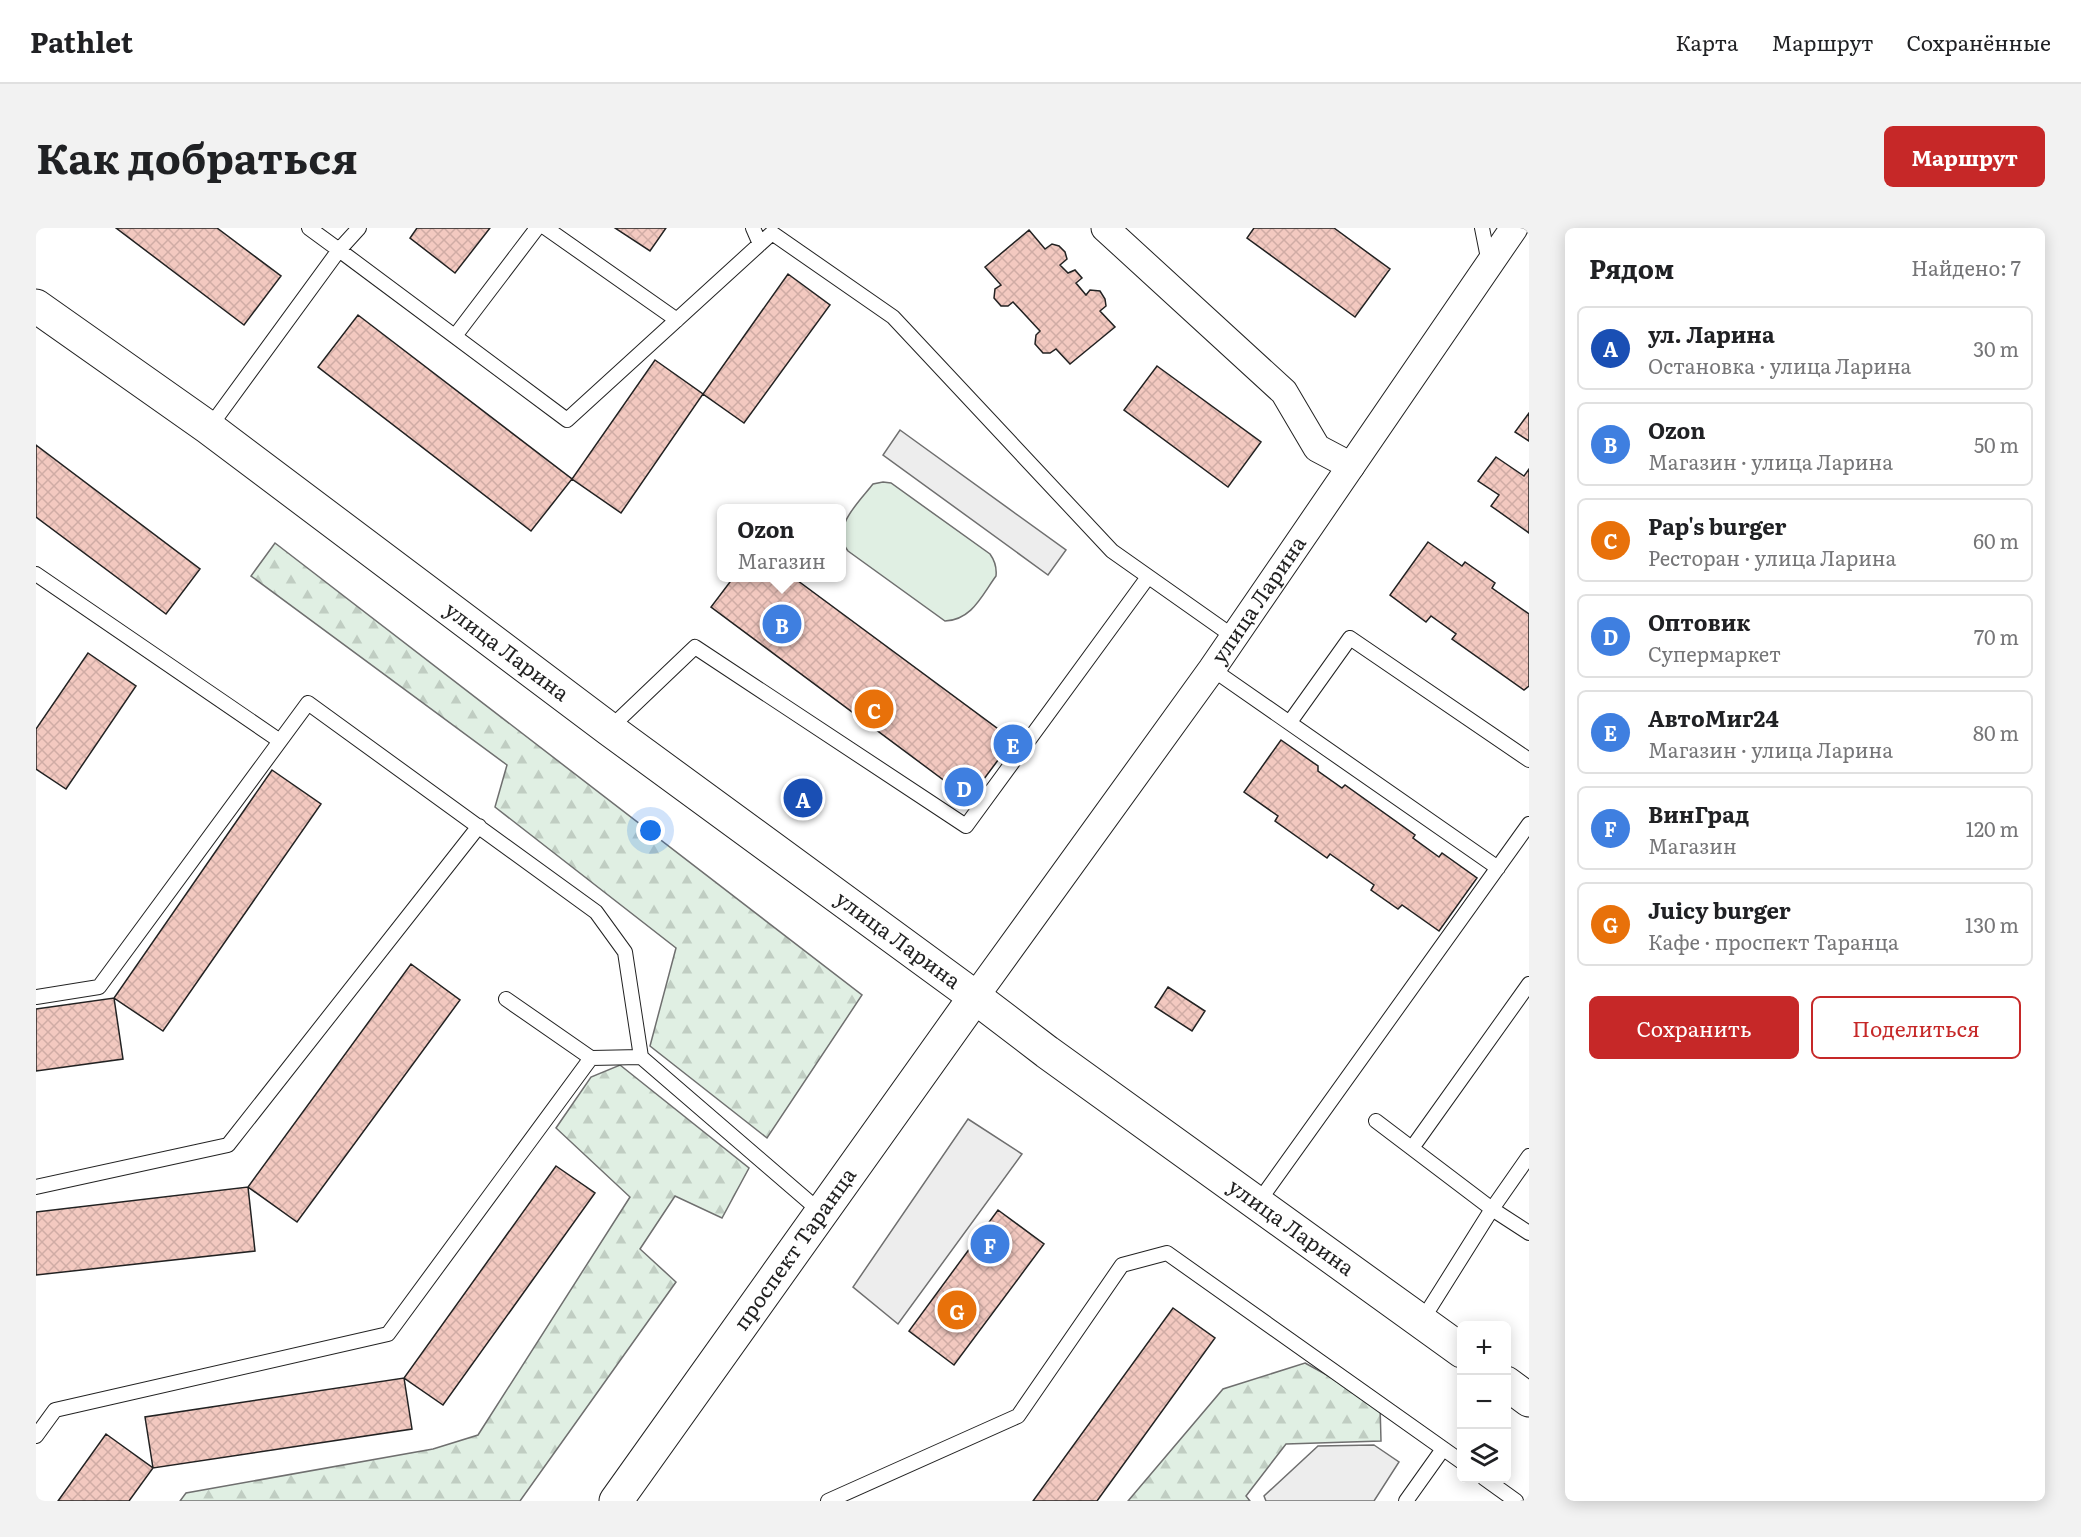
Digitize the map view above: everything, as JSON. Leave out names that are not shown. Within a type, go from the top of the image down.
[{"type":"main road","name":"улица Ларина","points":[[36,306],[209,428],[609,729],[1047,1052],[1457,1348]]},
{"type":"main road","name":"проспект Таранца","points":[[616,1501],[975,997]]},
{"type":"main road","points":[[1511,1387],[1529,1400]]},
{"type":"street","points":[[1105,228],[1284,392],[1317,448],[1352,466]]},
{"type":"street","name":"улица Ларина","points":[[975,997],[1212,669],[1514,228]]},
{"type":"lane","points":[[309,228],[567,420],[772,233],[893,318],[1112,551],[1234,637]]},
{"type":"lane","points":[[209,428],[339,250],[359,228]]},
{"type":"lane","points":[[455,336],[537,228]]},
{"type":"lane","points":[[546,228],[677,320]]},
{"type":"lane","points":[[753,228],[760,244]]},
{"type":"lane","points":[[1482,228],[1490,265]]},
{"type":"lane","points":[[36,574],[280,741]]},
{"type":"lane","points":[[609,729],[695,646],[966,826],[1148,577]]},
{"type":"lane","points":[[1290,722],[1350,638],[1529,760]]},
{"type":"lane","points":[[1212,669],[1498,868]]},
{"type":"lane","points":[[36,997],[99,987],[308,703],[596,912],[625,952],[641,1057],[822,1213]]},
{"type":"lane","points":[[1257,1204],[1529,824]]},
{"type":"lane","points":[[36,1187],[228,1145],[479,826]]},
{"type":"lane","points":[[1412,1148],[1529,984]]},
{"type":"lane","points":[[506,999],[591,1058],[641,1057]]},
{"type":"lane","points":[[36,1436],[55,1410],[388,1334],[591,1058]]},
{"type":"lane","points":[[1376,1121],[1492,1209],[1529,1233]]},
{"type":"lane","points":[[1421,1322],[1492,1209],[1529,1156]]},
{"type":"lane","points":[[828,1501],[1018,1416],[1122,1265],[1167,1253],[1457,1459]]},
{"type":"lane","points":[[1406,1501],[1443,1449]]},
{"type":"lane","points":[[1490,1483],[1516,1501]]},
{"type":"green space","points":[[891,483],[990,554],[996,567],[996,576],[981,598],[962,616],[945,621],[848,551],[846,521],[873,484]]},
{"type":"green space","points":[[275,543],[862,995],[767,1138],[650,1046],[676,948],[495,807],[507,765],[251,576]]},
{"type":"green space","points":[[620,1065],[749,1168],[722,1218],[675,1196],[640,1249],[676,1282],[520,1501],[180,1501],[186,1493],[433,1449],[478,1435],[630,1197],[556,1128],[591,1077]]},
{"type":"green space","points":[[1305,1363],[1380,1404],[1381,1441],[1286,1444],[1246,1496],[1250,1501],[1128,1501],[1223,1389]]},
{"type":"shaded area","points":[[900,430],[1066,550],[1048,575],[883,455]]},
{"type":"shaded area","points":[[968,1119],[1022,1154],[898,1324],[853,1287]]},
{"type":"shaded area","points":[[1374,1445],[1399,1462],[1374,1501],[1266,1501],[1264,1496],[1318,1446]]},
{"type":"building","points":[[116,228],[217,228],[281,276],[244,325]]},
{"type":"building","points":[[417,228],[490,228],[455,273],[410,238]]},
{"type":"building","points":[[615,228],[666,228],[650,251]]},
{"type":"building","points":[[1254,228],[1334,228],[1390,269],[1355,317],[1247,238]]},
{"type":"building","points":[[1029,230],[1045,249],[1052,244],[1059,246],[1065,252],[1067,259],[1060,265],[1068,273],[1075,270],[1082,278],[1076,283],[1086,295],[1090,290],[1100,291],[1106,306],[1100,311],[1115,327],[1070,364],[1056,349],[1050,353],[1043,353],[1035,344],[1036,335],[1040,331],[1013,302],[1008,306],[1001,306],[994,298],[995,289],[1001,285],[985,267]]},
{"type":"building","points":[[788,274],[830,305],[744,423],[703,394]]},
{"type":"building","points":[[358,315],[572,479],[531,531],[318,367]]},
{"type":"building","points":[[655,360],[703,394],[621,513],[572,479]]},
{"type":"building","points":[[1157,366],[1261,442],[1228,487],[1124,410]]},
{"type":"building","points":[[1529,413],[1529,441],[1515,432]]},
{"type":"building","points":[[36,445],[200,569],[166,614],[36,517]]},
{"type":"building","points":[[1496,457],[1524,476],[1529,469],[1529,533],[1491,506],[1499,495],[1478,481]]},
{"type":"building","points":[[1428,542],[1462,566],[1465,562],[1495,583],[1492,588],[1529,614],[1529,686],[1524,690],[1452,639],[1456,634],[1431,616],[1426,622],[1390,595]]},
{"type":"building","points":[[730,582],[799,582],[1013,740],[969,799],[711,607]]},
{"type":"building","points":[[88,653],[136,686],[66,789],[36,769],[36,729]]},
{"type":"building","points":[[1281,740],[1318,766],[1318,771],[1342,788],[1345,785],[1415,835],[1413,838],[1439,857],[1442,853],[1477,878],[1439,931],[1402,905],[1398,909],[1371,890],[1374,885],[1330,854],[1327,858],[1275,821],[1278,816],[1244,792]]},
{"type":"building","points":[[272,770],[321,804],[163,1031],[114,998]]},
{"type":"building","points":[[411,964],[460,1000],[297,1222],[248,1187]]},
{"type":"building","points":[[1168,987],[1205,1011],[1192,1031],[1155,1007]]},
{"type":"building","points":[[114,998],[123,1059],[36,1071],[36,1009]]},
{"type":"building","points":[[556,1166],[595,1193],[443,1405],[404,1378]]},
{"type":"building","points":[[248,1187],[255,1251],[36,1275],[36,1212]]},
{"type":"building","points":[[998,1210],[1044,1244],[954,1365],[909,1331]]},
{"type":"building","points":[[1173,1308],[1215,1338],[1097,1501],[1033,1501]]},
{"type":"building","points":[[404,1378],[412,1429],[153,1468],[145,1417]]},
{"type":"building","points":[[106,1434],[153,1468],[129,1501],[58,1501]]},
{"type":"place","name":"Ozon","points":[[782,624]]},
{"type":"place","name":"Pap's burger","points":[[874,709]]},
{"type":"place","name":"АвтоМиг24","points":[[1013,744]]},
{"type":"place","name":"Оптовик","points":[[964,787]]},
{"type":"place","name":"ул. Ларина","points":[[803,798]]},
{"type":"place","name":"ВинГрад","points":[[990,1244]]},
{"type":"place","name":"Juicy burger","points":[[957,1310]]}]
